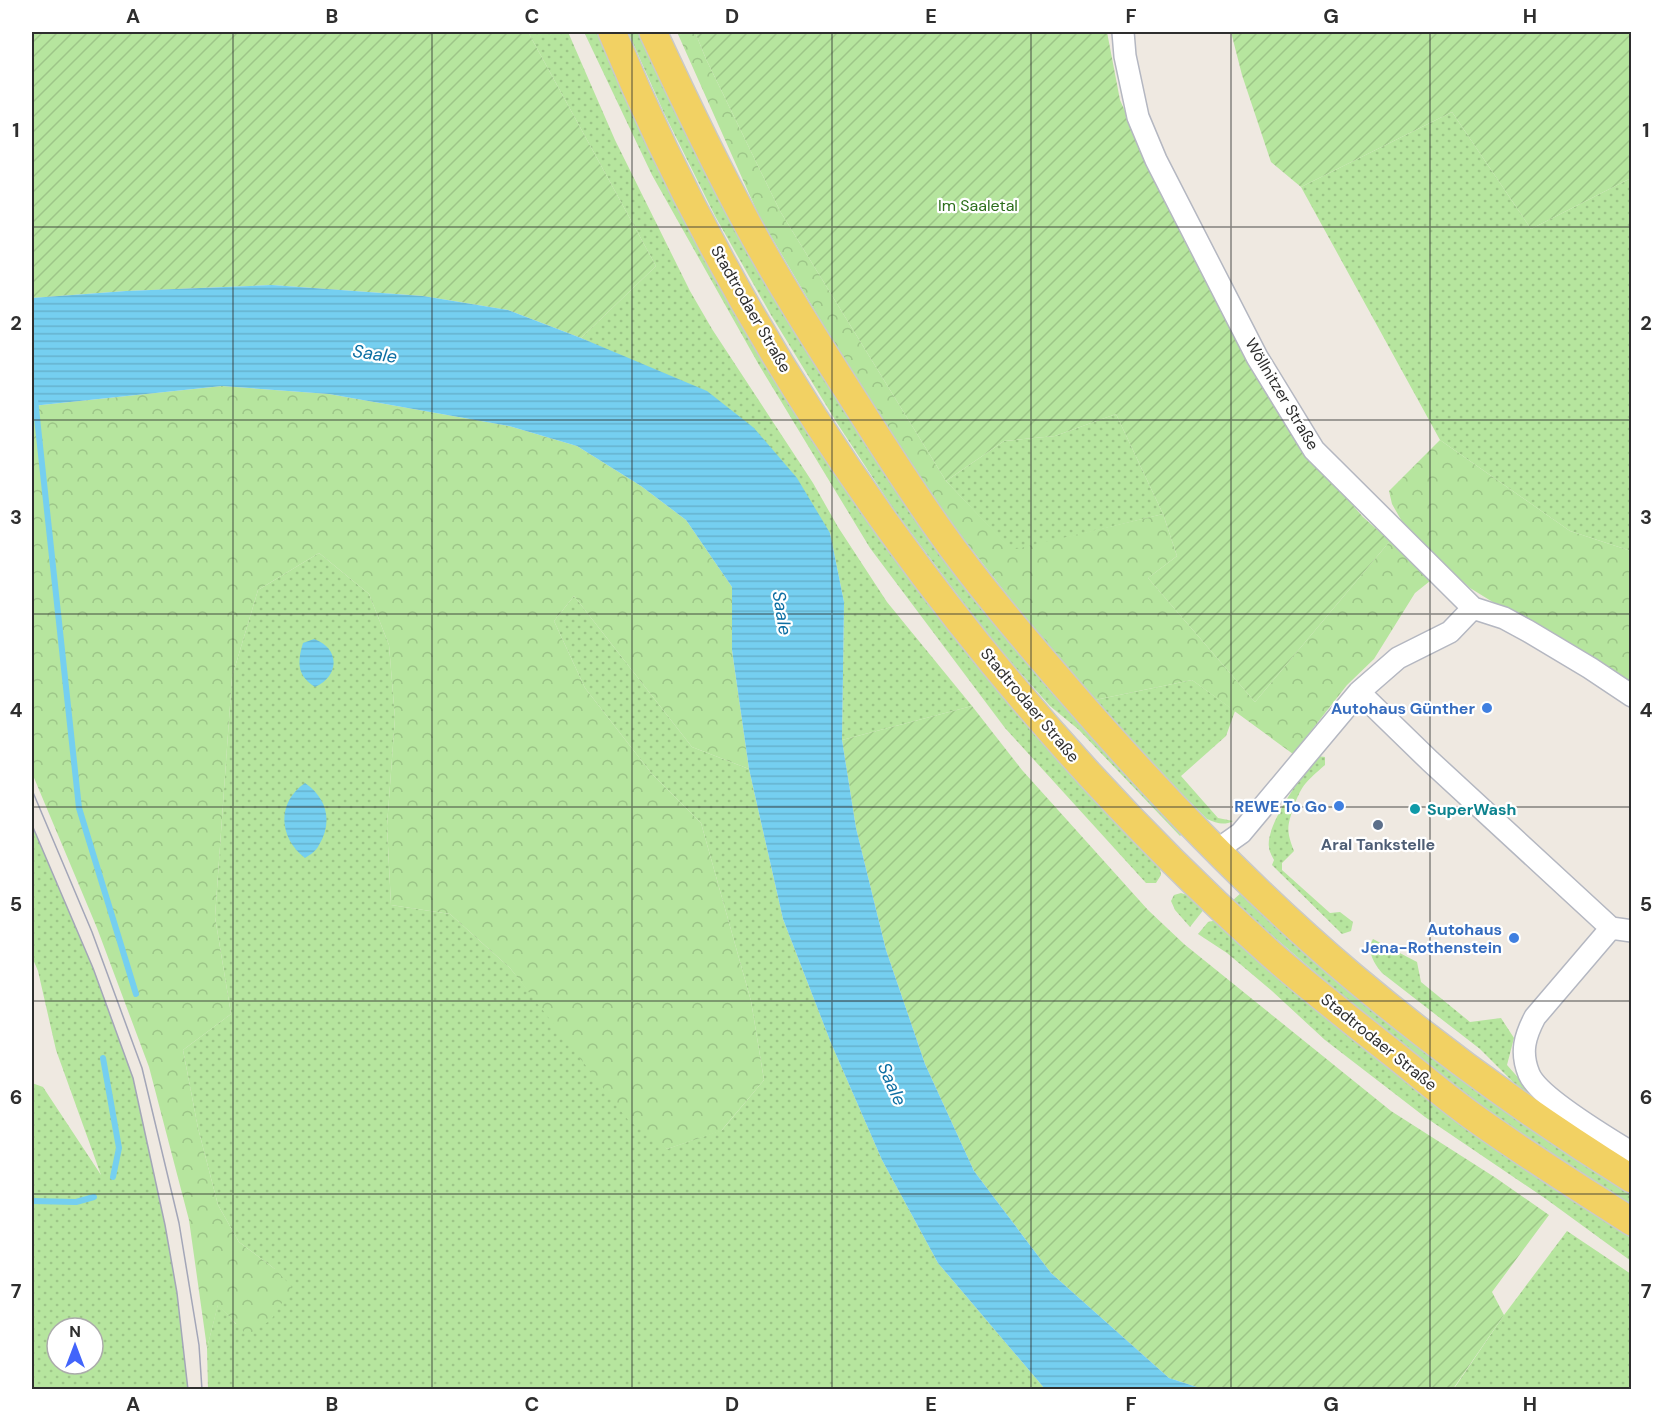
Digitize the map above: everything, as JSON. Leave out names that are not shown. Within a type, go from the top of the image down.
[{"type":"main road","name":"Stadtrodaer Straße","points":[[612,32],[679,179],[785,370],[892,532],[1008,681],[1083,766],[1185,873],[1282,963],[1454,1102],[1632,1222]]},
{"type":"main road","points":[[653,32],[696,123],[749,226],[790,298],[902,476],[935,524],[1017,630],[1169,802],[1270,902],[1352,976],[1518,1104],[1632,1179]]},
{"type":"main road","points":[[1185,873],[1217,850]]},
{"type":"street","name":"Wöllnitzer Straße","points":[[1123,32],[1125,56],[1138,117],[1156,160],[1257,357],[1314,450],[1473,608],[1504,618],[1590,668],[1632,696]]},
{"type":"street","points":[[1217,850],[1241,833],[1359,692],[1398,658],[1450,632],[1473,608]]},
{"type":"street","points":[[1359,692],[1430,761],[1621,930],[1535,1017],[1526,1033],[1524,1046],[1530,1075],[1539,1088],[1583,1122],[1632,1152]]},
{"type":"green space","points":[[32,32],[528,32],[656,266],[581,338],[508,310],[423,296],[272,285],[126,291],[32,298]]},
{"type":"green space","points":[[528,32],[568,32],[615,140],[690,291],[712,329],[813,483],[838,527],[887,602],[972,706],[842,740],[844,602],[830,533],[598,346],[581,338],[656,266]]},
{"type":"green space","points":[[584,32],[600,32],[772,366],[1159,862],[1161,875],[1156,883],[1146,883],[1005,728],[870,548],[759,365],[652,175]]},
{"type":"green space","points":[[628,32],[645,32],[828,380],[1184,832],[1180,836],[1079,730],[1050,706],[1015,667],[980,625],[894,510],[771,315],[715,216],[664,113]]},
{"type":"green space","points":[[677,32],[695,32],[780,211],[946,481],[1012,550],[1163,514],[1177,556],[1148,578],[1255,702],[1390,541],[1430,581],[1415,593],[1374,659],[1347,685],[1293,754],[1192,680],[1090,701],[905,464],[759,216]]},
{"type":"green space","name":"Im Saaletal","points":[[695,32],[1107,32],[1120,100],[1168,207],[1250,359],[1309,455],[1363,517],[1390,541],[1255,702],[1148,578],[1177,556],[1163,514],[1116,414],[1055,436],[1004,441],[946,481],[780,211]]},
{"type":"green space","points":[[1231,32],[1631,32],[1631,178],[1531,229],[1452,112],[1301,187],[1271,162],[1242,75]]},
{"type":"green space","points":[[1452,112],[1531,229],[1631,178],[1631,551],[1570,531],[1440,440],[1301,187]]},
{"type":"green space","points":[[222,386],[329,394],[509,426],[577,446],[641,486],[686,520],[732,587],[732,650],[749,769],[692,747],[574,596],[554,621],[585,688],[652,774],[701,823],[751,1001],[764,1080],[721,1131],[667,1149],[628,1120],[510,968],[450,914],[391,905],[387,826],[395,718],[389,645],[369,594],[319,553],[258,590],[232,677],[215,917],[231,1014],[183,1050],[198,1128],[218,1205],[239,1242],[275,1269],[292,1287],[271,1320],[247,1335],[218,1305],[207,1348],[189,1220],[149,1067],[97,928],[32,773],[32,406]]},
{"type":"green space","points":[[1116,414],[1163,514],[1012,551],[946,481],[1004,441],[1055,436]]},
{"type":"green space","points":[[1440,440],[1570,531],[1631,551],[1631,687],[1470,588],[1408,532],[1392,504],[1389,491]]},
{"type":"green space","points":[[319,553],[369,594],[389,645],[395,718],[387,826],[391,905],[450,914],[510,968],[569,1041],[667,1149],[722,1130],[764,1080],[751,1001],[701,823],[652,774],[585,688],[554,621],[574,596],[692,747],[749,769],[783,919],[831,1043],[882,1160],[938,1263],[1045,1389],[208,1389],[207,1348],[218,1304],[236,1324],[275,1269],[239,1242],[218,1205],[198,1128],[183,1050],[231,1014],[215,917],[232,677],[258,590]]},
{"type":"green space","points":[[1192,680],[1235,711],[1226,736],[1181,776],[1218,818],[1233,821],[1223,824],[1207,819],[1090,701]]},
{"type":"green space","points":[[972,706],[1022,770],[1148,910],[1184,944],[1391,1111],[1549,1215],[1492,1292],[1504,1315],[1453,1389],[1203,1389],[1169,1378],[1051,1273],[974,1171],[925,1064],[886,950],[856,828],[842,740]]},
{"type":"green space","points":[[1317,756],[1325,757],[1325,765],[1306,783],[1297,799],[1288,828],[1294,851],[1282,863],[1282,870],[1330,913],[1340,912],[1353,922],[1351,931],[1342,934],[1272,865],[1274,860],[1269,849],[1269,838],[1279,813]]},
{"type":"green space","points":[[32,825],[93,968],[133,1078],[165,1225],[177,1293],[188,1389],[32,1389],[32,1083],[43,1087],[101,1175],[56,1050],[38,971],[32,957]]},
{"type":"green space","points":[[1242,892],[1328,974],[1453,1072],[1591,1169],[1631,1194],[1631,1206],[1506,1124],[1401,1046],[1232,901]]},
{"type":"green space","points":[[1181,893],[1194,897],[1205,908],[1190,927],[1175,910],[1171,901],[1174,895]]},
{"type":"green space","points":[[1217,920],[1314,1008],[1416,1089],[1522,1166],[1631,1238],[1631,1261],[1546,1199],[1425,1117],[1325,1040],[1227,953],[1198,934],[1208,922]]},
{"type":"green space","points":[[1373,939],[1417,962],[1421,982],[1470,1022],[1501,1018],[1514,1038],[1507,1065],[1529,1090],[1631,1162],[1526,1095],[1480,1049],[1382,973],[1371,952]]},
{"type":"green space","points":[[1567,1231],[1631,1274],[1631,1389],[1453,1390],[1504,1315]]},
{"type":"water","name":"Saale","points":[[272,285],[423,296],[508,310],[707,391],[754,428],[797,478],[830,533],[844,602],[842,740],[856,828],[886,950],[925,1064],[974,1171],[1051,1273],[1169,1378],[1203,1389],[1045,1389],[938,1263],[882,1160],[831,1043],[783,919],[749,769],[732,650],[732,587],[686,520],[641,486],[577,446],[509,426],[329,394],[222,386],[32,406],[32,298],[126,291]]},
{"type":"water","points":[[314,639],[329,649],[334,662],[329,676],[315,687],[305,678],[299,663],[303,643]]},
{"type":"water","points":[[305,783],[323,803],[327,819],[319,845],[305,858],[290,841],[284,820],[289,800]]},
{"type":"waterway","points":[[35,399],[79,808],[136,994]]},
{"type":"waterway","points":[[103,1058],[119,1148],[113,1177]]},
{"type":"waterway","points":[[32,1201],[76,1202],[94,1197]]},
{"type":"tram line","points":[[32,790],[92,932],[142,1068],[179,1223],[199,1345],[202,1390]]},
{"type":"tram line","points":[[32,825],[93,968],[133,1078],[165,1225],[177,1293],[188,1390]]},
{"type":"place","name":"Autohaus Günther","points":[[1487,708]]},
{"type":"place","name":"REWE To Go","points":[[1339,806]]},
{"type":"place","name":"SuperWash","points":[[1415,809]]},
{"type":"place","name":"Aral Tankstelle","points":[[1378,825]]},
{"type":"place","name":"Autohaus Jena-Rothenstein","points":[[1514,938]]}]
